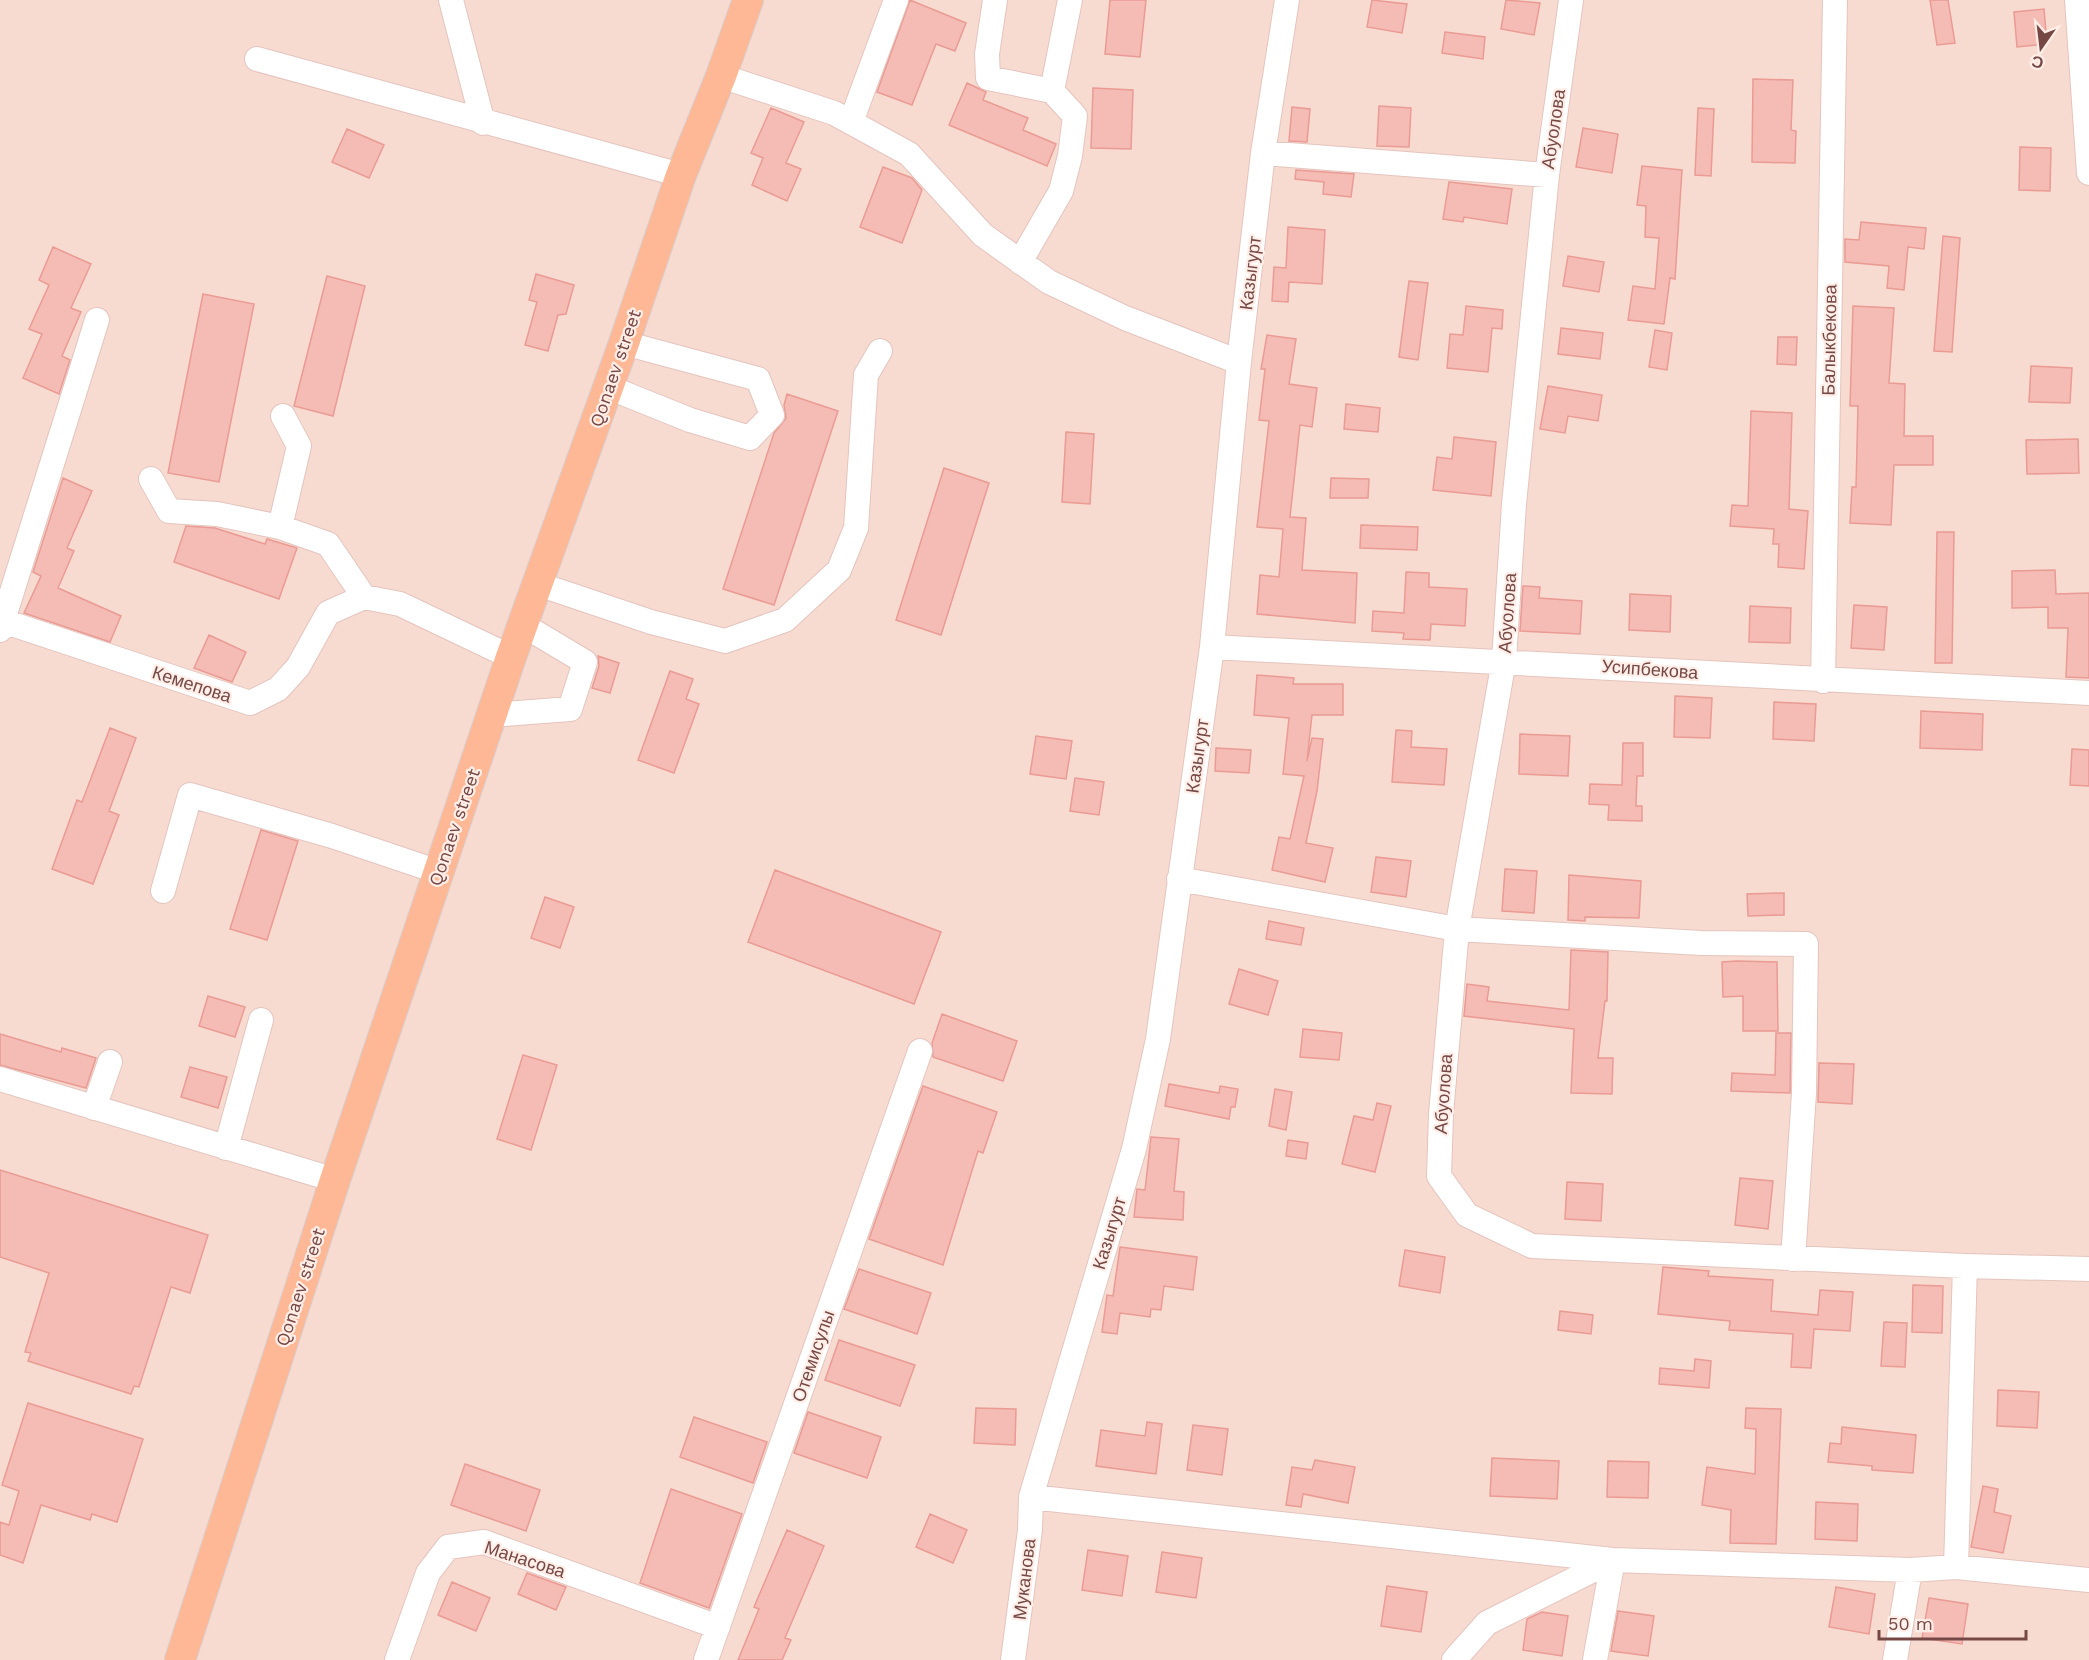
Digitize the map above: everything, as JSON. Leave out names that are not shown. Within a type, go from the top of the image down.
[{"type":"main road","name":"Qonaev street","points":[[180,1660],[335,1180],[511,657],[624,343],[681,175],[721,76],[748,0]]},
{"type":"street","points":[[451,0],[483,123]]},
{"type":"street","points":[[851,122],[896,0]]},
{"type":"street","points":[[994,0],[987,54],[988,78],[1052,91],[1075,116],[1070,156],[1061,190],[1020,262]]},
{"type":"street","points":[[1052,91],[1070,0]]},
{"type":"street","name":"Казыгурт","points":[[1031,1497],[1134,1149],[1158,1039],[1212,647],[1239,362],[1263,153],[1287,0]]},
{"type":"street","name":"Абуолова","points":[[1571,0],[1547,175],[1514,504],[1504,660],[1457,929],[1441,1114],[1439,1176],[1467,1215],[1532,1246],[1793,1258]]},
{"type":"street","name":"Балыкбекова","points":[[1823,681],[1835,0]]},
{"type":"street","points":[[2077,0],[2089,173]]},
{"type":"street","points":[[257,59],[483,123],[681,175]]},
{"type":"street","points":[[721,76],[834,113],[909,154],[983,235],[1049,282],[1125,318],[1239,362]]},
{"type":"street","points":[[1263,153],[1547,175]]},
{"type":"street","points":[[1,623],[97,320]]},
{"type":"street","points":[[608,387],[690,420],[750,438],[772,415],[758,379],[624,343]]},
{"type":"street","points":[[537,584],[651,622],[725,641],[785,620],[839,570],[856,528],[866,375],[880,351]]},
{"type":"street","points":[[280,527],[299,446],[284,416]]},
{"type":"street","points":[[151,478],[169,511],[217,514],[280,527],[328,544],[364,597],[400,604],[511,657]]},
{"type":"street","name":"Кемепова","points":[[1,623],[250,703],[278,689],[298,667],[328,613],[364,597]]},
{"type":"street","points":[[492,715],[570,709],[585,662],[523,625]]},
{"type":"street","name":"Усипбекова","points":[[1212,647],[1504,660],[1823,681],[2089,693]]},
{"type":"street","points":[[163,891],[190,795],[332,836],[439,872]]},
{"type":"street","points":[[1179,879],[1457,929],[1701,943],[1806,944],[1803,1093],[1793,1258],[2089,1269]]},
{"type":"street","points":[[226,1148],[261,1020]]},
{"type":"street","name":"Отемисулы","points":[[706,1660],[920,1051]]},
{"type":"street","points":[[94,1108],[110,1062]]},
{"type":"street","points":[[0,1079],[335,1180]]},
{"type":"street","points":[[1956,1567],[1965,1266]]},
{"type":"street","points":[[1031,1497],[1613,1560],[1910,1570],[1956,1567],[2089,1580]]},
{"type":"street","name":"Муканова","points":[[1013,1660],[1030,1530],[1031,1497]]},
{"type":"street","name":"Манасова","points":[[397,1660],[428,1573],[448,1547],[484,1542],[718,1627]]},
{"type":"street","points":[[1454,1660],[1487,1623],[1613,1560]]},
{"type":"street","points":[[1595,1660],[1613,1560]]},
{"type":"street","points":[[1895,1660],[1910,1570]]},
{"type":"shaded area","points":[[0,0],[2089,0],[2089,1660],[0,1660]]},
{"type":"building","points":[[910,0],[966,23],[955,51],[936,44],[912,105],[877,92]]},
{"type":"building","points":[[1110,0],[1146,0],[1140,57],[1105,54]]},
{"type":"building","points":[[1372,0],[1407,4],[1402,33],[1367,27]]},
{"type":"building","points":[[1506,0],[1540,3],[1534,35],[1501,29]]},
{"type":"building","points":[[1930,0],[1948,0],[1955,43],[1937,45]]},
{"type":"building","points":[[2044,9],[2047,44],[2017,47],[2014,12]]},
{"type":"building","points":[[1445,32],[1485,37],[1483,59],[1442,53]]},
{"type":"building","points":[[1753,79],[1793,80],[1791,130],[1796,131],[1795,163],[1752,162]]},
{"type":"building","points":[[967,83],[986,92],[983,100],[1028,118],[1023,130],[1056,144],[1047,166],[949,125]]},
{"type":"building","points":[[1093,88],[1133,90],[1131,149],[1091,148]]},
{"type":"building","points":[[1379,106],[1411,108],[1409,147],[1377,146]]},
{"type":"building","points":[[1292,107],[1310,109],[1307,142],[1289,141]]},
{"type":"building","points":[[771,108],[804,122],[786,163],[801,169],[787,201],[752,185],[763,158],[751,153]]},
{"type":"building","points":[[1698,108],[1714,109],[1711,176],[1695,175]]},
{"type":"building","points":[[1583,128],[1618,134],[1612,173],[1576,167]]},
{"type":"building","points":[[347,129],[384,145],[369,178],[332,162]]},
{"type":"building","points":[[2020,147],[2051,148],[2050,191],[2019,190]]},
{"type":"building","points":[[1642,166],[1682,170],[1675,279],[1670,278],[1664,324],[1628,320],[1633,286],[1655,289],[1659,238],[1645,237],[1646,206],[1637,205]]},
{"type":"building","points":[[883,167],[912,178],[922,190],[902,243],[860,227]]},
{"type":"building","points":[[1296,170],[1354,174],[1351,197],[1323,194],[1324,182],[1295,179]]},
{"type":"building","points":[[1449,182],[1512,189],[1507,224],[1464,217],[1463,222],[1443,219]]},
{"type":"building","points":[[1861,222],[1926,228],[1924,249],[1908,247],[1904,290],[1887,288],[1889,266],[1845,262],[1845,239],[1859,240]]},
{"type":"building","points":[[1288,227],[1325,230],[1322,284],[1289,282],[1288,302],[1272,301],[1274,267],[1286,268]]},
{"type":"building","points":[[1943,236],[1960,238],[1952,352],[1934,351]]},
{"type":"building","points":[[53,247],[91,264],[71,308],[81,312],[62,356],[70,360],[59,394],[23,378],[42,334],[29,329],[49,285],[39,280]]},
{"type":"building","points":[[1568,256],[1604,262],[1599,292],[1563,286]]},
{"type":"building","points":[[536,274],[574,285],[566,314],[558,315],[548,351],[525,345],[537,302],[529,300]]},
{"type":"building","points":[[327,276],[365,286],[333,416],[294,406]]},
{"type":"building","points":[[1409,281],[1428,283],[1418,360],[1399,357]]},
{"type":"building","points":[[203,294],[254,304],[219,482],[168,473]]},
{"type":"building","points":[[1466,306],[1503,310],[1502,329],[1492,328],[1488,372],[1447,368],[1450,334],[1463,335]]},
{"type":"building","points":[[1853,306],[1894,308],[1889,383],[1905,384],[1904,436],[1933,436],[1933,465],[1894,465],[1891,525],[1850,523],[1852,487],[1856,487],[1858,406],[1850,406]]},
{"type":"building","points":[[1561,328],[1603,333],[1600,359],[1558,354]]},
{"type":"building","points":[[1655,330],[1672,333],[1667,370],[1649,367]]},
{"type":"building","points":[[1267,335],[1296,339],[1289,384],[1317,388],[1312,427],[1300,425],[1290,517],[1306,518],[1302,570],[1357,573],[1355,623],[1257,614],[1260,575],[1279,577],[1283,529],[1257,527],[1269,421],[1259,420],[1265,369],[1261,369]]},
{"type":"building","points":[[1778,337],[1797,337],[1796,365],[1777,364]]},
{"type":"building","points":[[2031,366],[2072,368],[2070,403],[2029,402]]},
{"type":"building","points":[[1548,386],[1602,395],[1598,421],[1568,416],[1565,433],[1540,429]]},
{"type":"building","points":[[787,394],[838,411],[774,605],[723,589],[774,433],[786,418],[784,405]]},
{"type":"building","points":[[1346,404],[1380,408],[1378,432],[1344,429]]},
{"type":"building","points":[[1751,411],[1792,413],[1789,509],[1808,511],[1804,569],[1778,567],[1779,544],[1773,544],[1774,529],[1730,526],[1732,505],[1748,506]]},
{"type":"building","points":[[1066,432],[1094,434],[1090,504],[1062,502]]},
{"type":"building","points":[[1454,437],[1496,442],[1491,496],[1433,490],[1437,457],[1452,459]]},
{"type":"building","points":[[2078,439],[2079,473],[2027,474],[2026,440]]},
{"type":"building","points":[[944,468],[989,483],[941,635],[896,620]]},
{"type":"building","points":[[63,478],[92,491],[67,548],[74,551],[58,588],[121,616],[110,642],[24,613],[41,576],[33,572]]},
{"type":"building","points":[[1331,478],[1369,479],[1368,498],[1330,498]]},
{"type":"building","points":[[1361,525],[1418,527],[1417,550],[1360,548]]},
{"type":"building","points":[[186,526],[215,528],[265,544],[267,539],[297,548],[279,599],[174,562]]},
{"type":"building","points":[[1937,532],[1954,532],[1952,663],[1935,663]]},
{"type":"building","points":[[2055,570],[2056,594],[2089,593],[2089,678],[2066,677],[2068,628],[2048,628],[2048,607],[2012,608],[2012,571]]},
{"type":"building","points":[[1406,572],[1429,573],[1429,587],[1467,589],[1465,626],[1431,624],[1430,640],[1403,639],[1404,633],[1372,631],[1373,611],[1404,613]]},
{"type":"building","points":[[1523,586],[1540,587],[1539,598],[1582,601],[1580,634],[1520,631]]},
{"type":"building","points":[[1630,594],[1671,596],[1670,632],[1629,630]]},
{"type":"building","points":[[1854,605],[1887,607],[1884,650],[1851,648]]},
{"type":"building","points":[[1750,606],[1791,608],[1790,643],[1749,642]]},
{"type":"building","points":[[209,635],[246,652],[232,682],[194,668]]},
{"type":"building","points":[[598,656],[619,663],[610,693],[592,688],[599,666]]},
{"type":"building","points":[[670,671],[693,679],[686,699],[699,704],[674,773],[638,760]]},
{"type":"building","points":[[1257,675],[1294,678],[1293,684],[1343,684],[1343,715],[1312,715],[1307,761],[1312,738],[1323,739],[1317,791],[1306,843],[1333,848],[1325,882],[1272,870],[1279,837],[1290,839],[1304,776],[1283,774],[1289,718],[1254,715]]},
{"type":"building","points":[[1675,696],[1712,698],[1710,738],[1674,737]]},
{"type":"building","points":[[1774,702],[1816,704],[1814,741],[1773,739]]},
{"type":"building","points":[[1921,711],[1983,714],[1982,750],[1920,748]]},
{"type":"building","points":[[110,728],[136,738],[109,811],[119,815],[93,884],[52,869],[77,800],[82,802]]},
{"type":"building","points":[[1396,730],[1412,731],[1411,747],[1447,749],[1444,785],[1392,782]]},
{"type":"building","points":[[1520,734],[1570,736],[1568,776],[1519,774]]},
{"type":"building","points":[[1036,736],[1072,741],[1066,779],[1030,774]]},
{"type":"building","points":[[1623,743],[1643,743],[1643,776],[1637,776],[1636,806],[1642,806],[1642,821],[1608,820],[1609,805],[1589,804],[1590,784],[1622,785]]},
{"type":"building","points":[[1216,748],[1251,750],[1249,773],[1215,771]]},
{"type":"building","points":[[2072,749],[2089,750],[2089,786],[2070,785]]},
{"type":"building","points":[[1075,778],[1104,782],[1099,815],[1070,811]]},
{"type":"building","points":[[261,830],[298,841],[267,940],[230,929]]},
{"type":"building","points":[[1376,857],[1411,861],[1406,897],[1371,892]]},
{"type":"building","points":[[1505,869],[1537,871],[1534,913],[1502,911]]},
{"type":"building","points":[[775,870],[941,932],[914,1004],[748,942]]},
{"type":"building","points":[[1569,875],[1641,881],[1639,918],[1585,917],[1585,921],[1568,920]]},
{"type":"building","points":[[1784,893],[1784,915],[1748,916],[1747,894]]},
{"type":"building","points":[[545,897],[574,907],[560,948],[531,938]]},
{"type":"building","points":[[1269,921],[1304,928],[1301,945],[1266,939]]},
{"type":"building","points":[[1571,950],[1608,952],[1607,1001],[1605,1001],[1598,1058],[1613,1058],[1612,1094],[1571,1093],[1574,1029],[1464,1016],[1467,984],[1489,987],[1487,1001],[1569,1010]]},
{"type":"building","points":[[1722,962],[1777,962],[1778,1031],[1743,1031],[1743,996],[1723,997]]},
{"type":"building","points":[[1239,969],[1278,981],[1268,1015],[1229,1004]]},
{"type":"building","points":[[208,996],[245,1007],[235,1037],[199,1026]]},
{"type":"building","points":[[942,1014],[1017,1041],[1003,1081],[933,1057],[932,1043]]},
{"type":"building","points":[[1303,1029],[1342,1033],[1339,1060],[1300,1057]]},
{"type":"building","points":[[1776,1033],[1791,1033],[1790,1093],[1731,1091],[1732,1073],[1775,1075]]},
{"type":"building","points":[[0,1034],[61,1052],[62,1048],[96,1058],[86,1088],[0,1065]]},
{"type":"building","points":[[523,1055],[557,1065],[531,1150],[497,1139]]},
{"type":"building","points":[[1819,1063],[1854,1064],[1852,1104],[1818,1102]]},
{"type":"building","points":[[190,1067],[227,1077],[218,1108],[181,1097]]},
{"type":"building","points":[[1169,1084],[1219,1093],[1220,1086],[1238,1089],[1235,1107],[1231,1107],[1229,1119],[1165,1106]]},
{"type":"building","points":[[923,1086],[997,1112],[983,1153],[978,1151],[943,1265],[869,1239]]},
{"type":"building","points":[[1275,1089],[1292,1092],[1286,1130],[1269,1126]]},
{"type":"building","points":[[1377,1103],[1391,1106],[1375,1172],[1342,1164],[1354,1116],[1373,1120]]},
{"type":"building","points":[[1151,1137],[1179,1139],[1174,1191],[1184,1192],[1183,1220],[1134,1217],[1137,1189],[1145,1190]]},
{"type":"building","points":[[1288,1140],[1308,1143],[1306,1159],[1286,1156]]},
{"type":"building","points":[[0,1170],[208,1235],[190,1293],[171,1287],[139,1387],[134,1386],[131,1394],[28,1361],[31,1353],[25,1352],[49,1273],[0,1257]]},
{"type":"building","points":[[1740,1178],[1773,1181],[1768,1229],[1735,1225]]},
{"type":"building","points":[[1567,1182],[1603,1184],[1601,1221],[1565,1219]]},
{"type":"building","points":[[1120,1247],[1197,1257],[1193,1290],[1164,1286],[1161,1310],[1151,1309],[1150,1317],[1120,1313],[1117,1334],[1102,1332],[1107,1295],[1113,1296]]},
{"type":"building","points":[[1405,1250],[1445,1257],[1440,1293],[1399,1286]]},
{"type":"building","points":[[1663,1267],[1709,1271],[1708,1276],[1773,1280],[1771,1311],[1818,1315],[1820,1290],[1853,1292],[1850,1331],[1814,1329],[1811,1368],[1791,1367],[1793,1334],[1729,1330],[1730,1321],[1658,1314]]},
{"type":"building","points":[[859,1269],[931,1293],[917,1334],[844,1309]]},
{"type":"building","points":[[1913,1285],[1943,1286],[1942,1333],[1912,1332]]},
{"type":"building","points":[[1560,1311],[1593,1315],[1591,1334],[1558,1330]]},
{"type":"building","points":[[1884,1322],[1907,1323],[1905,1367],[1881,1366]]},
{"type":"building","points":[[839,1340],[915,1365],[900,1406],[825,1380]]},
{"type":"building","points":[[1695,1359],[1711,1361],[1709,1388],[1659,1384],[1660,1368],[1694,1371]]},
{"type":"building","points":[[1998,1390],[2039,1392],[2037,1428],[1997,1426]]},
{"type":"building","points":[[28,1403],[143,1439],[117,1522],[92,1514],[90,1520],[41,1505],[23,1563],[0,1555],[0,1522],[9,1525],[19,1491],[2,1485]]},
{"type":"building","points":[[976,1408],[1016,1409],[1015,1445],[974,1443]]},
{"type":"building","points":[[1746,1408],[1781,1409],[1776,1544],[1730,1543],[1731,1510],[1702,1505],[1707,1467],[1755,1474],[1756,1429],[1745,1428]]},
{"type":"building","points":[[808,1412],[881,1437],[867,1478],[794,1453]]},
{"type":"building","points":[[694,1417],[767,1442],[753,1483],[680,1457]]},
{"type":"building","points":[[1147,1422],[1162,1424],[1156,1474],[1096,1466],[1101,1430],[1145,1436]]},
{"type":"building","points":[[1193,1425],[1228,1429],[1222,1475],[1187,1470]]},
{"type":"building","points":[[1842,1427],[1916,1435],[1913,1473],[1872,1470],[1872,1466],[1828,1462],[1830,1443],[1841,1444]]},
{"type":"building","points":[[1492,1458],[1559,1461],[1557,1499],[1490,1496]]},
{"type":"building","points":[[1315,1460],[1355,1467],[1348,1503],[1303,1494],[1301,1507],[1286,1505],[1292,1467],[1312,1470]]},
{"type":"building","points":[[1608,1461],[1649,1462],[1648,1498],[1607,1497]]},
{"type":"building","points":[[465,1464],[540,1490],[526,1531],[451,1505]]},
{"type":"building","points":[[1983,1486],[1998,1489],[1994,1512],[2011,1516],[2003,1553],[1971,1547]]},
{"type":"building","points":[[671,1489],[742,1514],[709,1608],[640,1583]]},
{"type":"building","points":[[1816,1502],[1858,1504],[1857,1541],[1815,1539]]},
{"type":"building","points":[[930,1514],[967,1530],[953,1563],[916,1547]]},
{"type":"building","points":[[787,1530],[824,1546],[785,1638],[791,1640],[782,1660],[738,1660],[759,1609],[754,1607]]},
{"type":"building","points":[[1088,1550],[1128,1556],[1122,1596],[1082,1590]]},
{"type":"building","points":[[1162,1552],[1202,1558],[1196,1598],[1156,1592]]},
{"type":"building","points":[[527,1573],[566,1587],[556,1610],[518,1594]]},
{"type":"building","points":[[452,1582],[490,1598],[476,1631],[438,1615]]},
{"type":"building","points":[[1387,1586],[1427,1592],[1421,1632],[1381,1626]]},
{"type":"building","points":[[1836,1587],[1875,1594],[1869,1634],[1829,1627]]},
{"type":"building","points":[[1929,1598],[1968,1604],[1962,1644],[1922,1638]]},
{"type":"building","points":[[1618,1611],[1654,1616],[1648,1656],[1611,1651]]},
{"type":"building","points":[[1542,1612],[1568,1616],[1562,1656],[1523,1650],[1527,1619]]}]
